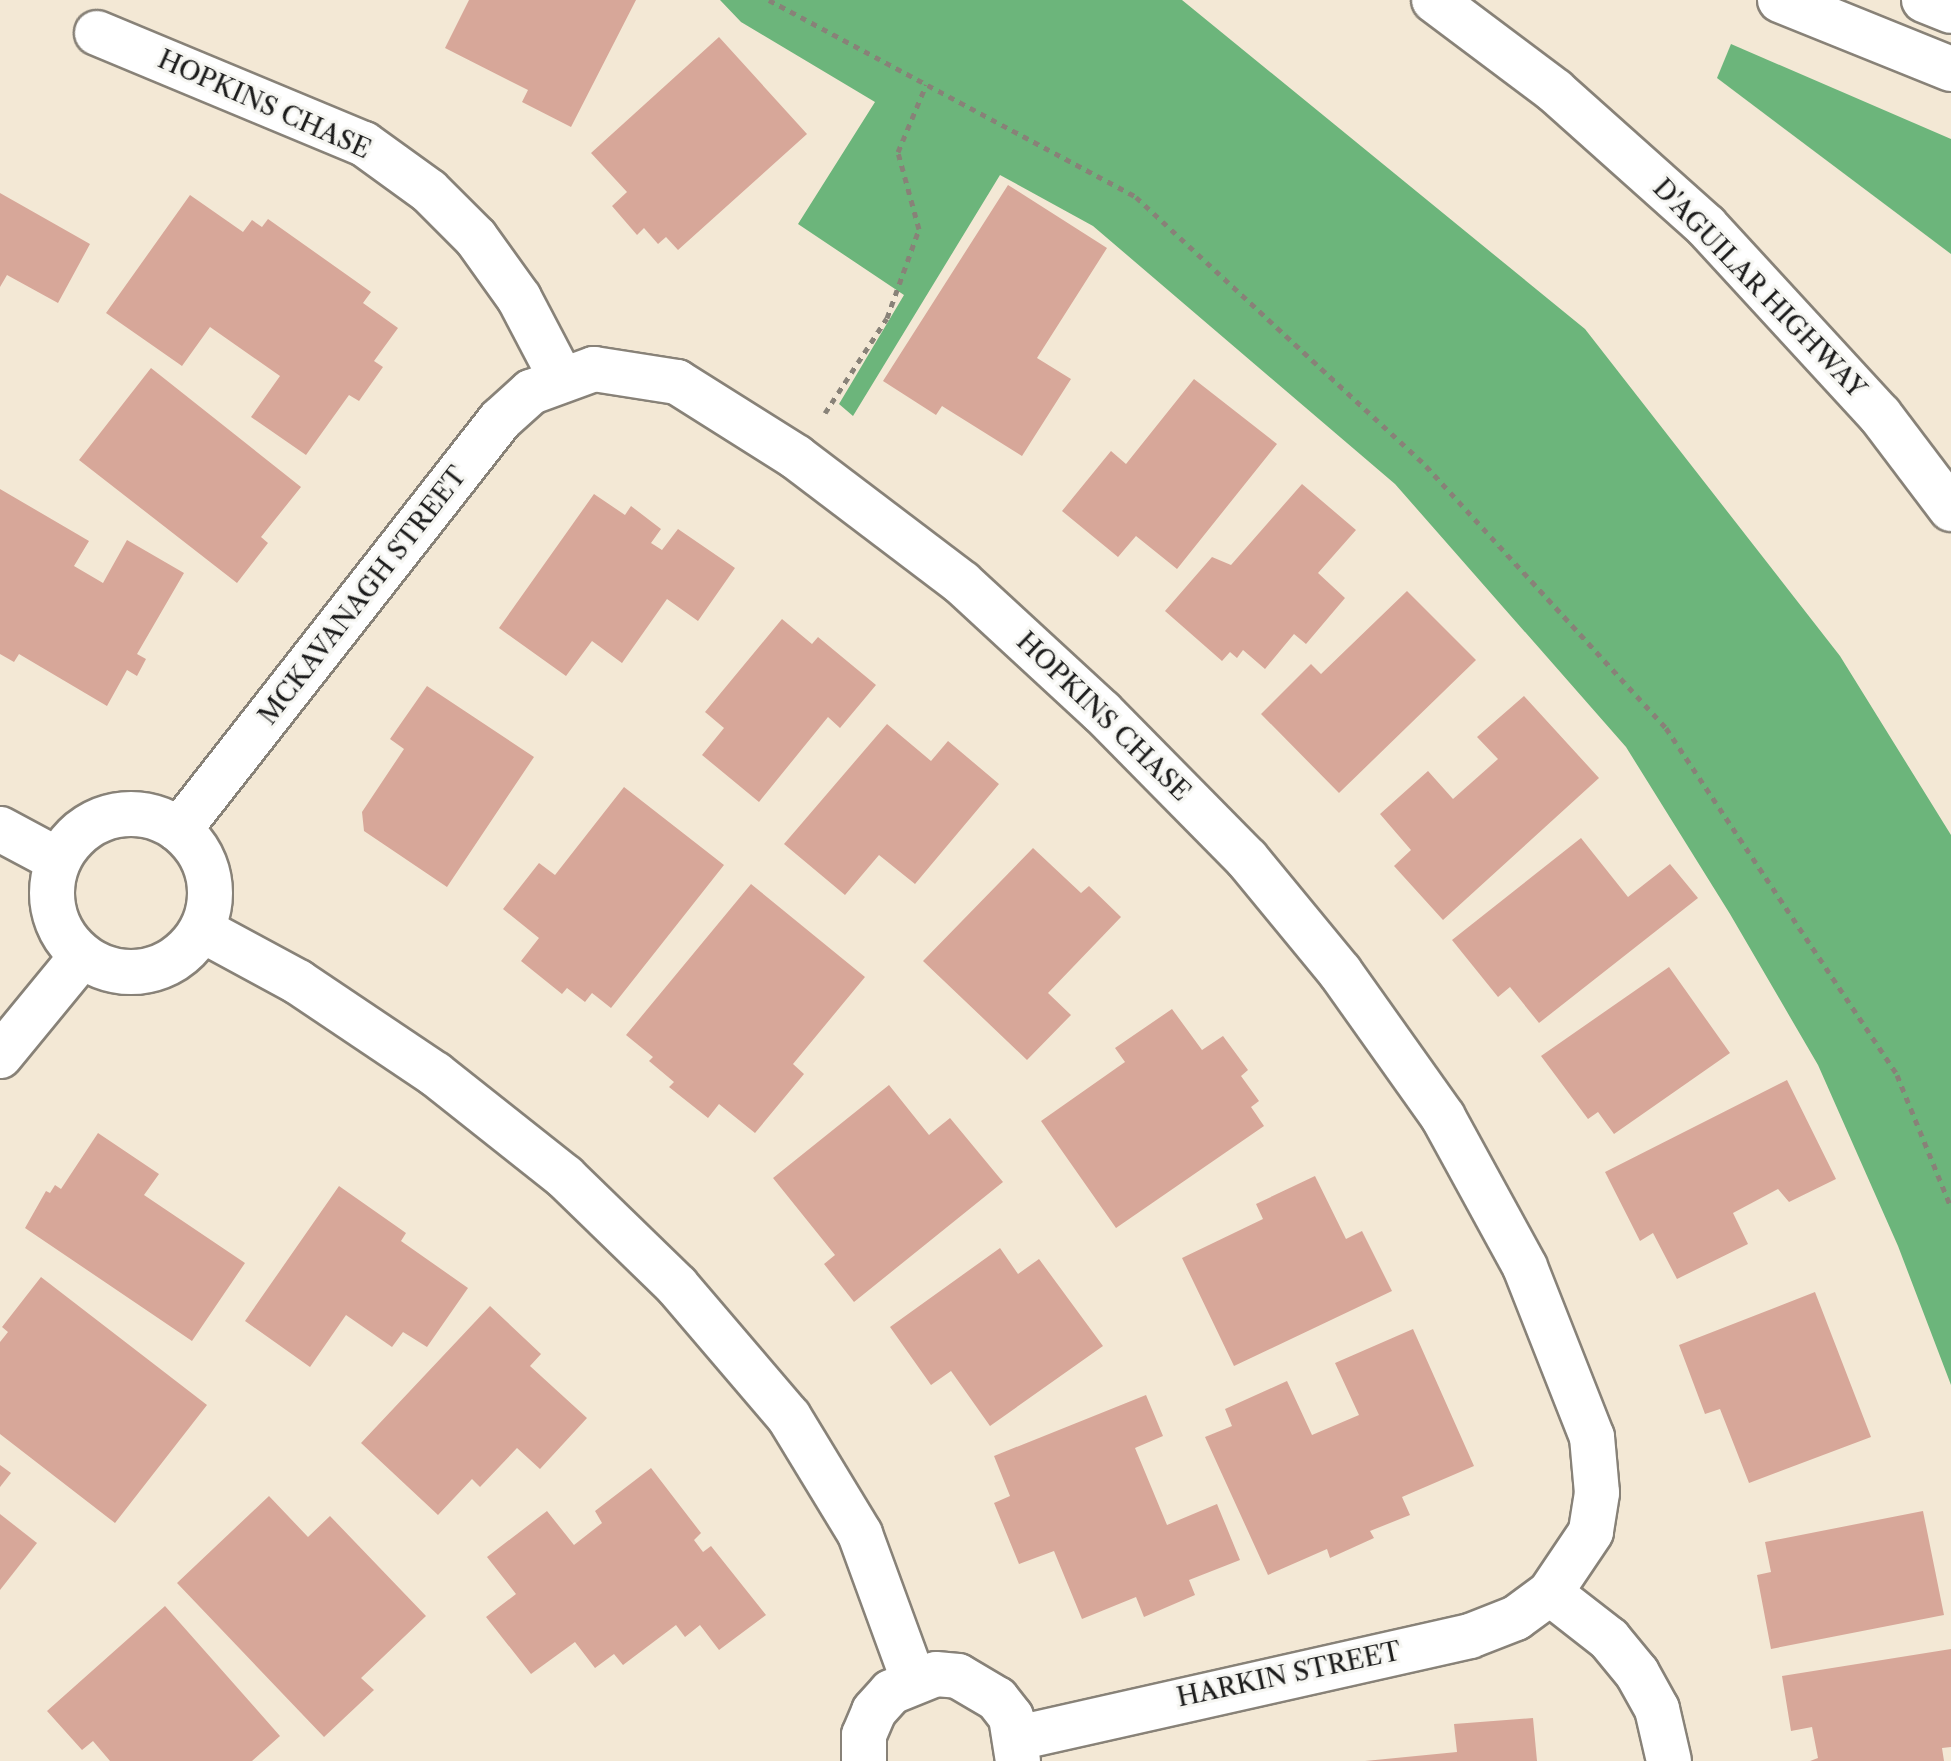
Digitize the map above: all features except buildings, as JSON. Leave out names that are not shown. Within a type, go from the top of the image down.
[{"type":"main road","name":"D'AGUILAR HIGHWAY","points":[[1434,0],[1555,91],[1706,226],[1880,415],[1951,509]]},
{"type":"main road","points":[[1780,0],[1951,69]]},
{"type":"main road","points":[[1924,0],[1951,11]]},
{"type":"main road","name":"HOPKINS CHASE","points":[[97,33],[364,144],[429,191],[485,250],[519,298],[561,378],[594,369],[677,382],[796,457],[962,583],[1102,712],[1247,859],[1340,972],[1443,1117],[1525,1267],[1592,1437],[1597,1493],[1591,1532],[1550,1593]]},
{"type":"main road","name":"MCKAVANAGH STREET","points":[[179,830],[500,420],[531,392],[561,378]]},
{"type":"main road","points":[[134,814],[179,830],[198,850],[208,876],[210,903],[202,930],[188,949],[148,971],[102,967],[82,956],[64,937],[53,912],[51,886],[58,860],[89,825],[111,816],[134,814]]},
{"type":"main road","points":[[0,829],[58,860]]},
{"type":"main road","points":[[202,930],[298,982],[435,1074],[565,1177],[677,1286],[789,1417],[860,1534],[913,1679]]},
{"type":"main road","points":[[0,1056],[82,956]]},
{"type":"main road","points":[[1550,1593],[1609,1639],[1637,1673],[1657,1709],[1669,1761]]},
{"type":"main road","name":"HARKIN STREET","points":[[1018,1750],[1470,1636],[1516,1618],[1550,1593]]},
{"type":"main road","points":[[864,1761],[864,1735],[874,1711],[891,1692],[913,1679],[958,1676],[979,1684],[1011,1717],[1018,1750]]},
{"type":"path","points":[[769,0],[1136,197],[1426,466],[1666,728],[1897,1075],[1951,1207]]},
{"type":"path","points":[[796,457],[887,318],[919,229],[898,152],[926,85]]},
{"type":"green space","points":[[720,0],[1182,0],[1585,329],[1840,656],[1951,835],[1951,1385],[1898,1246],[1818,1065],[1730,914],[1626,747],[1395,484],[1093,226],[1000,175],[853,416],[839,404],[904,295],[798,224],[875,102],[741,22]]},
{"type":"green space","points":[[1731,44],[1951,139],[1951,254],[1717,78]]}]
